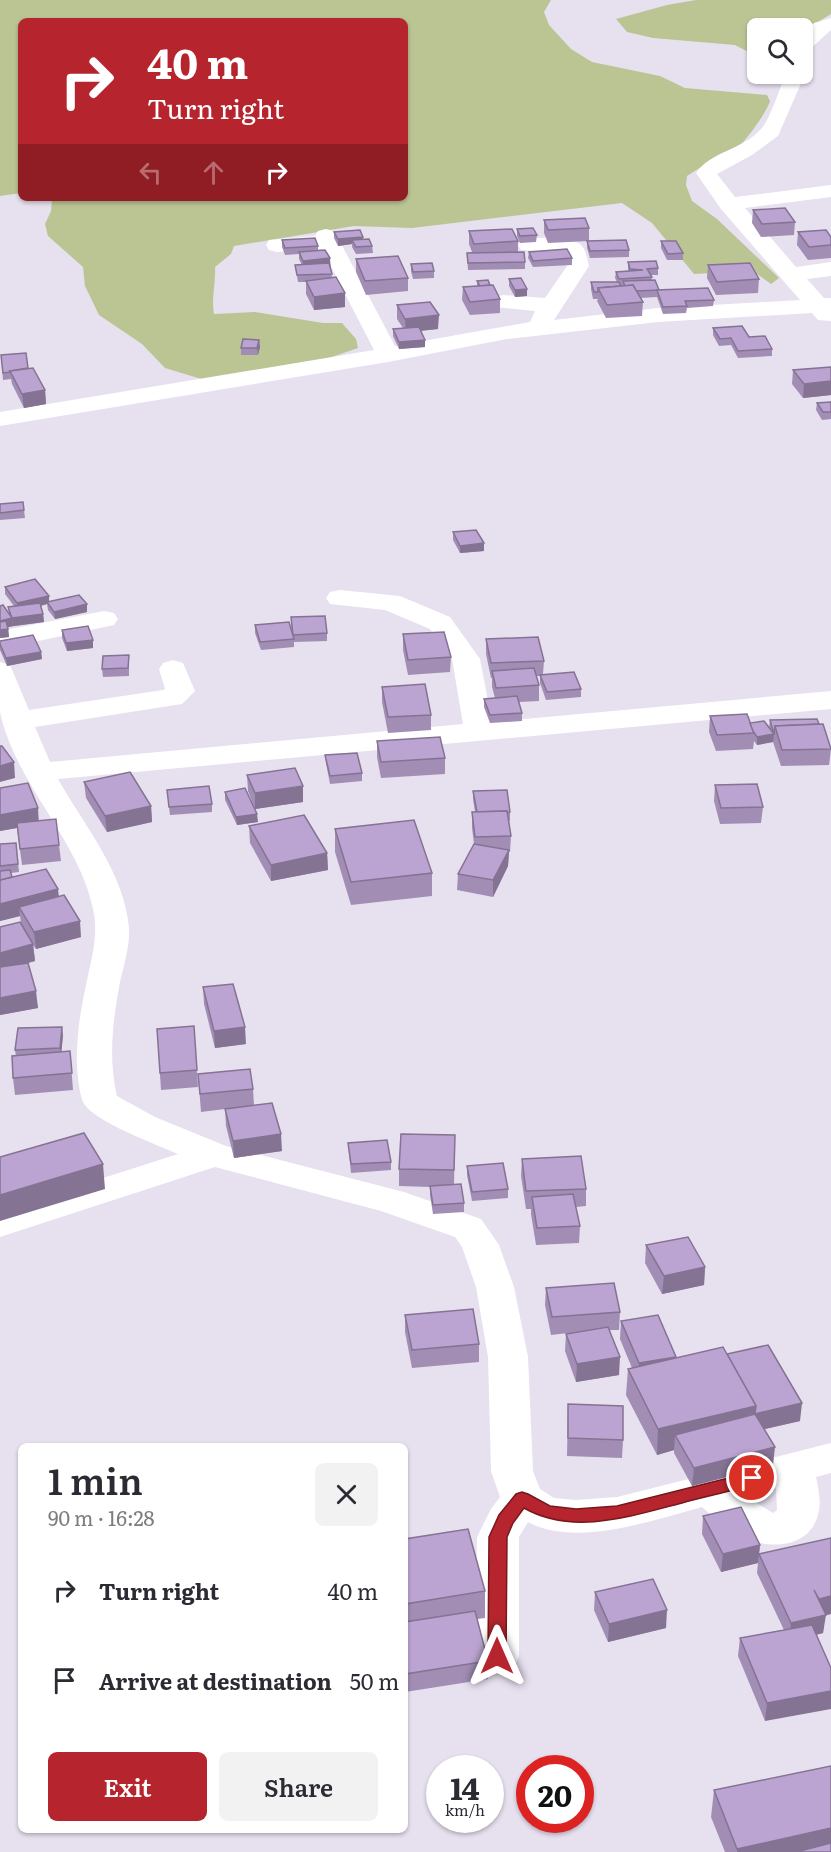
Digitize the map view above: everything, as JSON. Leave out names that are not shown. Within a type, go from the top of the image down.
[{"type":"street","points":[[813,35],[821,27],[831,24]]},
{"type":"street","points":[[791,84],[771,132],[745,151],[706,173],[729,204],[789,274],[826,310]]},
{"type":"street","points":[[729,204],[831,191]]},
{"type":"street","points":[[277,245],[328,239],[388,355]]},
{"type":"street","points":[[529,244],[562,244],[574,250],[578,266],[541,321],[541,327]]},
{"type":"street","points":[[789,274],[831,269]]},
{"type":"street","points":[[503,302],[552,305]]},
{"type":"street","points":[[0,393],[6,418],[388,355],[541,327],[658,315],[826,310]]},
{"type":"street","points":[[340,598],[390,602],[440,623],[466,658],[479,730]]},
{"type":"street","points":[[0,640],[104,619]]},
{"type":"street","points":[[19,720],[172,698],[180,691],[173,669]]},
{"type":"street","points":[[0,671],[39,772],[106,892],[112,925],[98,1012],[95,1055],[96,1086],[101,1102],[142,1125],[214,1155],[391,1201],[468,1228],[480,1245],[495,1287],[508,1357],[512,1471],[522,1499],[546,1513],[576,1516],[617,1513],[813,1463]]},
{"type":"street","points":[[39,772],[479,730],[831,700]]},
{"type":"street","points":[[0,1224],[214,1155]]},
{"type":"street","points":[[709,1489],[751,1523],[771,1532],[784,1529],[794,1520],[798,1511],[813,1463]]},
{"type":"street","points":[[497,1656],[498,1537],[506,1520],[522,1499]]},
{"type":"green space","points":[[0,0],[551,0],[544,12],[549,25],[571,49],[592,62],[660,76],[685,88],[767,95],[770,101],[768,106],[743,142],[734,151],[687,176],[686,185],[692,201],[717,219],[779,278],[771,284],[753,271],[694,274],[652,223],[622,203],[412,228],[354,226],[234,246],[231,254],[215,267],[214,314],[255,312],[323,323],[342,323],[356,339],[358,348],[306,366],[208,381],[165,368],[142,344],[99,315],[85,286],[83,267],[48,236],[45,224],[51,211],[52,201],[408,201],[408,18],[18,18],[18,193],[0,196]]},
{"type":"green space","points":[[696,0],[831,0],[831,14],[813,25],[813,18],[747,18],[747,51],[735,45],[653,38],[627,32],[616,19],[667,5]]},
{"type":"building","points":[[785,208],[795,222],[762,224],[753,210]]},
{"type":"building","points":[[585,218],[589,228],[548,230],[544,220]]},
{"type":"building","points":[[533,228],[537,235],[520,236],[517,229]]},
{"type":"building","points":[[512,229],[518,241],[474,244],[469,231]]},
{"type":"building","points":[[360,230],[363,237],[338,239],[334,232]]},
{"type":"building","points":[[826,230],[831,237],[831,245],[809,247],[798,232]]},
{"type":"building","points":[[315,238],[318,246],[285,248],[282,240]]},
{"type":"building","points":[[369,239],[372,246],[356,247],[352,240]]},
{"type":"building","points":[[626,240],[629,250],[590,251],[587,241]]},
{"type":"building","points":[[661,241],[676,241],[683,253],[668,254]]},
{"type":"building","points":[[567,249],[572,258],[533,261],[529,252]]},
{"type":"building","points":[[325,250],[330,258],[303,261],[299,252]]},
{"type":"building","points":[[524,252],[525,262],[468,263],[467,253]]},
{"type":"building","points":[[398,256],[408,278],[365,281],[356,259]]},
{"type":"building","points":[[656,261],[658,268],[647,269],[652,277],[619,279],[616,272],[643,270],[630,269],[628,262]]},
{"type":"building","points":[[329,263],[332,274],[297,275],[295,265]]},
{"type":"building","points":[[432,263],[434,271],[413,272],[411,264]]},
{"type":"building","points":[[750,263],[759,279],[717,282],[708,265]]},
{"type":"building","points":[[336,277],[345,293],[314,297],[306,281]]},
{"type":"building","points":[[521,278],[527,289],[515,290],[509,279]]},
{"type":"building","points":[[488,280],[490,285],[480,286],[477,281]]},
{"type":"building","points":[[655,280],[659,290],[636,291],[633,285],[625,286],[623,281]]},
{"type":"building","points":[[591,282],[619,282],[621,286],[598,288],[598,292],[594,292]]},
{"type":"building","points":[[493,285],[500,299],[470,302],[463,287]]},
{"type":"building","points":[[633,285],[643,302],[607,305],[598,288]]},
{"type":"building","points":[[708,288],[714,300],[685,301],[687,306],[663,307],[657,290]]},
{"type":"building","points":[[430,302],[439,315],[405,319],[397,305]]},
{"type":"building","points":[[742,326],[749,337],[765,336],[772,349],[738,351],[731,338],[720,339],[713,328]]},
{"type":"building","points":[[419,327],[425,340],[399,342],[393,329]]},
{"type":"building","points":[[243,339],[259,340],[257,348],[241,348]]},
{"type":"building","points":[[26,353],[28,368],[3,373],[1,355]]},
{"type":"building","points":[[831,367],[831,381],[804,384],[793,370]]},
{"type":"building","points":[[33,368],[45,390],[22,394],[10,371]]},
{"type":"building","points":[[831,402],[831,412],[823,412],[817,403]]},
{"type":"building","points":[[23,502],[24,510],[0,513],[0,504]]},
{"type":"building","points":[[476,530],[484,543],[460,546],[453,532]]},
{"type":"building","points":[[35,579],[49,596],[17,603],[5,587]]},
{"type":"building","points":[[79,595],[87,604],[54,612],[47,602]]},
{"type":"building","points":[[40,603],[43,614],[12,618],[8,607]]},
{"type":"building","points":[[3,605],[12,618],[0,621],[0,606]]},
{"type":"building","points":[[325,616],[327,633],[293,635],[291,617]]},
{"type":"building","points":[[6,621],[8,629],[0,630],[0,622]]},
{"type":"building","points":[[289,622],[294,639],[260,642],[255,625]]},
{"type":"building","points":[[88,626],[93,640],[66,643],[62,630]]},
{"type":"building","points":[[444,632],[451,657],[408,660],[403,634]]},
{"type":"building","points":[[33,635],[41,652],[6,658],[0,641]]},
{"type":"building","points":[[538,637],[544,661],[491,663],[486,639]]},
{"type":"building","points":[[129,655],[128,668],[102,669],[103,656]]},
{"type":"building","points":[[534,668],[539,685],[496,688],[492,671]]},
{"type":"building","points":[[574,672],[581,689],[547,692],[540,675]]},
{"type":"building","points":[[425,684],[431,715],[388,717],[382,687]]},
{"type":"building","points":[[517,696],[522,713],[490,715],[484,699]]},
{"type":"building","points":[[747,714],[754,733],[717,735],[710,716]]},
{"type":"building","points":[[817,719],[819,724],[775,726],[774,734],[770,720]]},
{"type":"building","points":[[764,721],[774,734],[757,737],[750,723]]},
{"type":"building","points":[[823,724],[831,749],[782,750],[775,726]]},
{"type":"building","points":[[440,737],[445,758],[381,762],[377,741]]},
{"type":"building","points":[[0,746],[2,746],[14,762],[0,766]]},
{"type":"building","points":[[357,753],[362,773],[330,776],[325,755]]},
{"type":"building","points":[[295,768],[303,786],[255,793],[247,775]]},
{"type":"building","points":[[130,772],[151,806],[105,816],[84,782]]},
{"type":"building","points":[[28,783],[38,808],[0,815],[0,788]]},
{"type":"building","points":[[757,784],[763,807],[721,808],[715,785]]},
{"type":"building","points":[[209,786],[212,804],[169,807],[167,790]]},
{"type":"building","points":[[245,788],[257,814],[236,817],[225,792]]},
{"type":"building","points":[[507,790],[510,812],[477,812],[473,791]]},
{"type":"building","points":[[507,811],[511,836],[475,837],[472,812]]},
{"type":"building","points":[[304,815],[327,853],[271,865],[249,826]]},
{"type":"building","points":[[56,819],[59,845],[20,849],[17,823]]},
{"type":"building","points":[[414,820],[432,873],[351,882],[335,829]]},
{"type":"building","points":[[16,843],[18,864],[0,866],[0,844]]},
{"type":"building","points":[[474,844],[509,850],[493,880],[458,874]]},
{"type":"building","points":[[46,869],[58,889],[0,904],[0,880]]},
{"type":"building","points":[[10,870],[12,877],[0,880],[0,871]]},
{"type":"building","points":[[64,895],[80,921],[34,932],[19,907]]},
{"type":"building","points":[[20,922],[33,944],[0,953],[0,927]]},
{"type":"building","points":[[28,963],[36,991],[0,998],[0,967]]},
{"type":"building","points":[[233,984],[245,1027],[214,1031],[203,987]]},
{"type":"building","points":[[194,1026],[197,1070],[160,1073],[157,1029]]},
{"type":"building","points":[[62,1027],[60,1048],[15,1050],[18,1028]]},
{"type":"building","points":[[70,1051],[72,1073],[13,1078],[12,1056]]},
{"type":"building","points":[[250,1069],[253,1089],[200,1094],[198,1074]]},
{"type":"building","points":[[272,1103],[281,1134],[233,1141],[225,1109]]},
{"type":"building","points":[[84,1133],[103,1164],[0,1195],[0,1157]]},
{"type":"building","points":[[401,1134],[455,1135],[454,1170],[399,1169]]},
{"type":"building","points":[[387,1140],[391,1162],[351,1164],[348,1143]]},
{"type":"building","points":[[581,1156],[586,1189],[526,1191],[522,1159]]},
{"type":"building","points":[[503,1163],[508,1189],[472,1192],[467,1166]]},
{"type":"building","points":[[461,1184],[464,1203],[433,1205],[430,1186]]},
{"type":"building","points":[[573,1194],[580,1226],[537,1228],[532,1197]]},
{"type":"building","points":[[688,1237],[705,1267],[664,1276],[646,1245]]},
{"type":"building","points":[[614,1283],[620,1312],[552,1317],[546,1288]]},
{"type":"building","points":[[473,1309],[479,1344],[412,1350],[405,1315]]},
{"type":"building","points":[[658,1315],[676,1357],[639,1363],[621,1321]]},
{"type":"building","points":[[608,1327],[620,1357],[577,1364],[566,1334]]},
{"type":"building","points":[[768,1345],[802,1403],[755,1414],[756,1406],[727,1354]]},
{"type":"building","points":[[723,1347],[756,1406],[658,1429],[628,1369]]},
{"type":"building","points":[[568,1404],[623,1406],[623,1440],[568,1438]]},
{"type":"building","points":[[755,1414],[775,1447],[694,1468],[675,1435]]},
{"type":"building","points":[[741,1507],[760,1545],[723,1554],[703,1516]]},
{"type":"building","points":[[468,1529],[485,1591],[408,1604],[408,1539]]},
{"type":"building","points":[[831,1538],[831,1596],[819,1599],[814,1590],[826,1615],[791,1623],[759,1554]]},
{"type":"building","points":[[653,1579],[667,1610],[609,1624],[595,1592]]},
{"type":"building","points":[[475,1611],[488,1661],[408,1674],[408,1622]]},
{"type":"building","points":[[812,1625],[831,1668],[831,1691],[767,1703],[740,1638]]},
{"type":"building","points":[[831,1766],[831,1828],[737,1849],[714,1790]]},
{"type":"building","points":[[831,1843],[831,1852],[800,1851]]},
{"type":"route","points":[[497,1656],[498,1537],[506,1520],[522,1499],[546,1513],[576,1516],[617,1513],[752,1478]]}]
